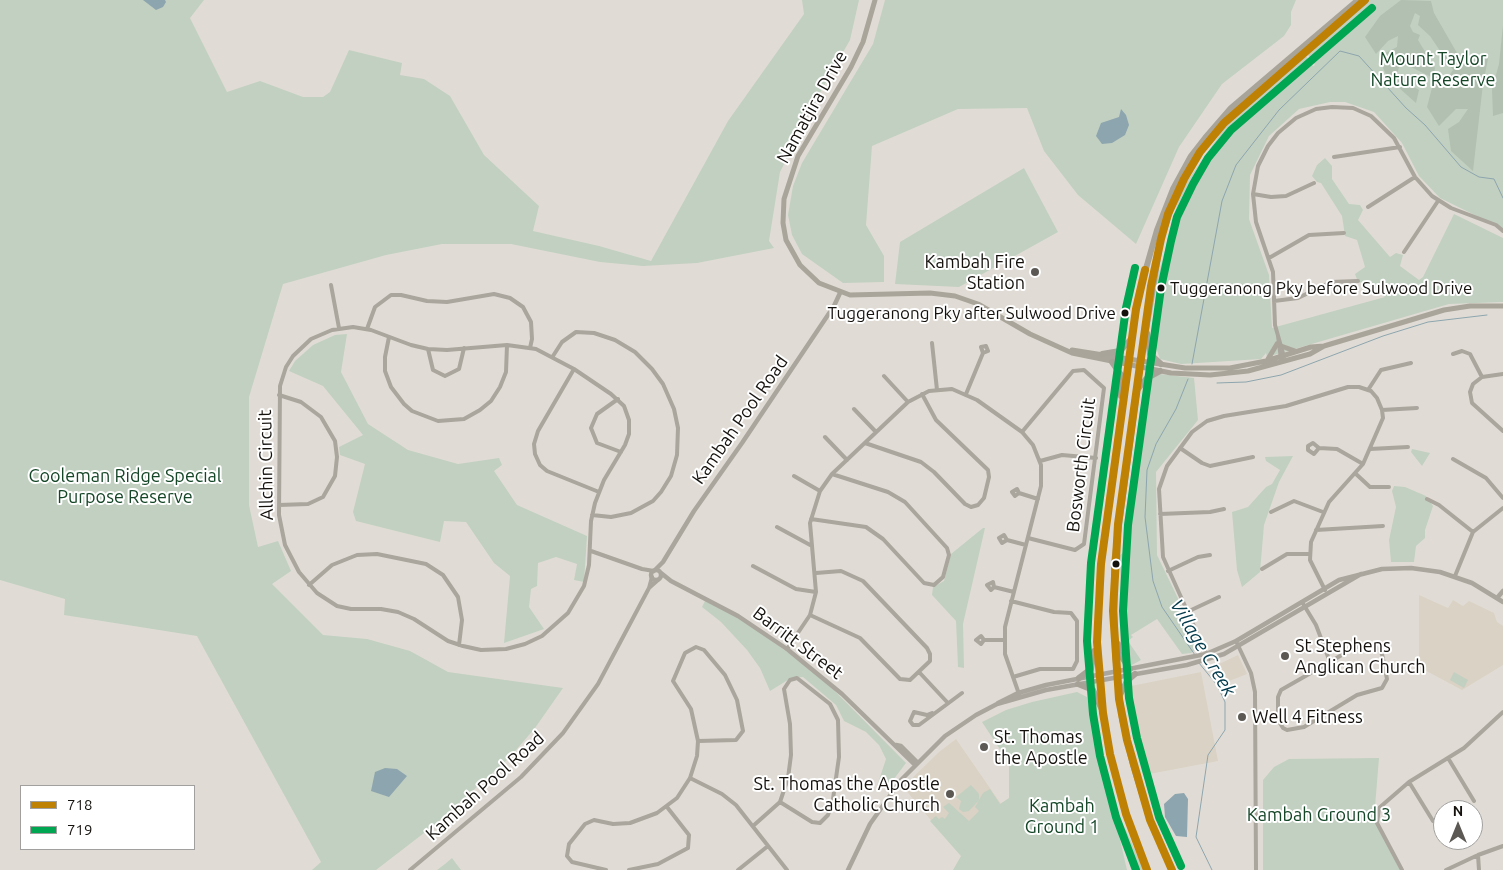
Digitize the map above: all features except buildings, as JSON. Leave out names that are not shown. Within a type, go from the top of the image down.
[{"type":"highway","points":[[1148,870],[1121,797],[1103,713],[1097,642],[1099,586],[1122,410],[1141,285],[1157,230],[1173,189],[1191,156],[1204,138],[1231,108],[1358,0]]},
{"type":"highway","points":[[1172,870],[1141,792],[1127,740],[1119,699],[1114,634],[1113,587],[1118,524],[1136,391],[1154,272],[1164,226],[1178,191],[1200,152],[1237,109],[1365,0]]},
{"type":"highway","points":[[1136,391],[1147,378],[1160,368],[1149,352],[1146,322]]},
{"type":"highway","points":[[1102,354],[1120,351],[1133,337]]},
{"type":"highway","points":[[1112,362],[1121,377],[1122,410]]},
{"type":"highway","points":[[1114,634],[1119,653],[1132,672],[1119,699]]},
{"type":"highway","points":[[1097,642],[1091,669],[1079,681],[1093,690],[1103,713]]},
{"type":"main road","name":"Namatjira Drive","points":[[840,293],[829,289],[810,276],[792,253],[783,223],[784,199],[798,156],[863,42],[875,0]]},
{"type":"main road","points":[[840,293],[861,296],[930,293],[955,296],[978,304],[1030,334],[1072,353],[1112,362],[1129,362]]},
{"type":"main road","points":[[1057,347],[1102,354],[1160,368],[1219,375],[1248,372],[1283,359],[1297,351],[1324,346],[1430,313],[1470,306],[1503,306]]},
{"type":"main road","points":[[1266,361],[1280,345],[1297,351]]},
{"type":"main road","points":[[1160,368],[1213,369],[1310,354],[1324,346]]},
{"type":"street","points":[[1283,359],[1278,336],[1273,272],[1256,222],[1253,194],[1258,166],[1275,137],[1296,118],[1316,109],[1344,107],[1362,111],[1383,125],[1400,147],[1415,177],[1438,201],[1503,230]]},
{"type":"street","points":[[1334,157],[1400,147]]},
{"type":"street","points":[[1368,207],[1415,177]]},
{"type":"street","points":[[1253,194],[1271,197],[1286,196],[1314,183]]},
{"type":"street","points":[[1404,252],[1438,201]]},
{"type":"street","points":[[1269,258],[1308,235],[1344,233]]},
{"type":"street","points":[[1274,301],[1298,298],[1331,282],[1358,281]]},
{"type":"street","points":[[332,286],[339,328]]},
{"type":"street","name":"Kambah Pool Road","points":[[654,571],[663,562],[694,511],[834,306],[840,293]]},
{"type":"street","points":[[367,329],[375,307],[391,295],[447,302],[494,294],[510,298],[523,307],[531,322],[532,339],[530,348]]},
{"type":"street","name":"Allchin Circuit","points":[[339,328],[367,329],[428,349],[507,345],[530,348],[554,356],[618,399],[624,406],[629,420],[628,434],[621,452],[599,492],[592,515],[588,574],[580,596],[568,613],[549,632],[531,642],[505,649],[481,650],[459,645],[398,612],[381,609],[351,609],[337,606],[321,596],[309,585],[293,563],[280,526],[279,394],[286,367],[302,347],[320,334],[339,328]]},
{"type":"street","points":[[554,356],[562,342],[576,332],[594,334],[615,340],[635,352],[652,369],[674,409],[678,428],[677,455],[671,476],[661,492],[652,501],[631,513],[611,517],[592,515]]},
{"type":"street","points":[[389,337],[385,357],[385,371],[391,387],[412,411],[438,421],[464,419],[491,401],[500,387],[506,372],[507,345]]},
{"type":"street","points":[[932,343],[937,390]]},
{"type":"street","points":[[428,349],[433,370],[445,376],[459,369],[464,348]]},
{"type":"street","points":[[1453,354],[1462,350],[1470,354],[1482,377]]},
{"type":"street","points":[[966,394],[983,353]]},
{"type":"street","points":[[1368,390],[1381,370],[1410,363]]},
{"type":"street","points":[[574,369],[538,431],[535,440],[535,454],[540,465],[547,471],[599,492]]},
{"type":"street","name":"Bosworth Circuit","points":[[1022,432],[1070,373],[1081,369],[1104,388],[1086,540],[1082,547],[1072,550],[1028,538]]},
{"type":"street","points":[[1503,374],[1482,377],[1471,387],[1470,399],[1475,406],[1503,431]]},
{"type":"street","points":[[884,376],[908,402]]},
{"type":"street","points":[[1209,659],[1168,571],[1162,550],[1160,514],[1161,480],[1167,466],[1199,426],[1215,418],[1286,406],[1348,387],[1368,390],[1377,398],[1382,410],[1381,423],[1370,449],[1356,474],[1329,502],[1323,512],[1309,554],[1312,567],[1325,590]]},
{"type":"street","points":[[787,649],[810,615],[816,592],[811,518],[820,490],[832,474],[908,402],[922,394],[952,389],[966,394],[1022,432],[1033,445],[1040,461],[1042,482],[1011,601],[1004,640],[1006,658],[1019,695]]},
{"type":"street","points":[[279,394],[302,402],[321,417],[334,441],[337,456],[331,485],[323,497],[308,504],[279,505]]},
{"type":"street","points":[[865,443],[921,462],[934,472],[965,504],[970,507],[978,505],[984,498],[989,476],[988,470],[936,420],[922,394]]},
{"type":"street","points":[[618,399],[597,414],[592,428],[597,443],[621,452]]},
{"type":"street","points":[[1382,410],[1417,408]]},
{"type":"street","points":[[854,409],[876,432]]},
{"type":"street","points":[[826,437],[847,460]]},
{"type":"street","points":[[1370,449],[1408,447]]},
{"type":"street","points":[[1180,448],[1202,463],[1210,466],[1253,457]]},
{"type":"street","points":[[1319,448],[1337,449],[1363,464]]},
{"type":"street","points":[[1040,461],[1062,455],[1096,458]]},
{"type":"street","points":[[1453,458],[1486,478],[1503,498]]},
{"type":"street","points":[[811,518],[866,527],[883,539],[924,583],[934,585],[942,579],[949,555],[947,548],[905,502],[888,492],[832,474]]},
{"type":"street","points":[[1356,474],[1370,486],[1389,487]]},
{"type":"street","points":[[794,476],[820,490]]},
{"type":"street","points":[[1019,494],[1038,499]]},
{"type":"street","points":[[1427,499],[1439,505],[1473,532]]},
{"type":"street","points":[[1271,512],[1289,502],[1296,501],[1323,512]]},
{"type":"street","points":[[1455,576],[1473,532],[1503,508]]},
{"type":"street","points":[[1160,514],[1210,512],[1224,509]]},
{"type":"street","points":[[1316,530],[1383,526]]},
{"type":"street","points":[[777,527],[812,546]]},
{"type":"street","points":[[1007,540],[1026,545]]},
{"type":"street","points":[[591,551],[642,569],[661,573]]},
{"type":"street","points":[[309,585],[332,565],[356,555],[377,554],[426,564],[443,575],[458,596],[462,620],[459,645]]},
{"type":"street","points":[[1262,569],[1287,554],[1309,554]]},
{"type":"street","points":[[1168,571],[1198,557],[1210,555]]},
{"type":"street","name":"Kambah Pool Road","points":[[649,588],[658,580],[663,562]]},
{"type":"street","points":[[753,566],[796,589],[816,592]]},
{"type":"street","points":[[848,870],[870,824],[898,783],[945,736],[976,715],[997,704],[1019,695],[1079,681],[1209,659],[1239,647],[1325,590],[1348,577],[1361,574],[1408,568],[1455,576],[1472,583],[1503,601]]},
{"type":"street","points":[[642,569],[658,580]]},
{"type":"street","points":[[652,577],[654,571]]},
{"type":"street","points":[[810,615],[860,638],[900,679],[910,680],[930,661],[929,651],[870,586],[849,573],[837,571],[816,573]]},
{"type":"street","name":"Barritt Street","points":[[661,573],[671,581],[738,616],[787,649],[832,684],[896,744],[901,746],[916,763]]},
{"type":"street","name":"Kambah Pool Road","points":[[410,870],[521,777],[563,733],[598,684],[649,588],[652,577]]},
{"type":"street","name":"Barritt Street","points":[[658,580],[671,581]]},
{"type":"street","points":[[994,587],[1014,592]]},
{"type":"street","points":[[1497,598],[1503,591]]},
{"type":"street","points":[[1187,612],[1219,597]]},
{"type":"street","points":[[1011,601],[1054,612],[1072,613],[1077,621],[1075,666],[1070,669],[1040,669],[1013,677]]},
{"type":"street","points":[[1132,672],[1206,654],[1236,641],[1304,604]]},
{"type":"street","points":[[1304,604],[1316,625],[1330,662]]},
{"type":"street","points":[[984,640],[1004,640]]},
{"type":"street","points":[[1236,641],[1251,673],[1255,692],[1256,870]]},
{"type":"street","points":[[1375,646],[1382,654],[1386,683],[1379,689],[1357,696],[1304,727],[1287,730],[1283,728],[1278,720],[1278,697],[1281,690],[1330,662],[1355,647],[1375,646]]},
{"type":"street","points":[[606,870],[572,862],[567,856],[568,844],[585,824],[594,820],[618,824],[635,822],[667,807],[683,790],[695,765],[698,741],[691,710],[673,681],[685,654],[690,649],[696,647],[709,655],[725,675],[737,700],[744,727],[742,735],[736,740],[698,741]]},
{"type":"street","points":[[919,672],[947,702]]},
{"type":"street","points":[[753,826],[780,802],[788,778],[791,755],[790,724],[784,688],[790,680],[797,678],[830,704],[836,714],[840,740],[838,774],[828,815],[820,823],[812,822],[780,802]]},
{"type":"street","points":[[932,713],[927,715],[914,712],[910,721],[913,725],[919,725],[932,713],[962,693]]},
{"type":"street","points":[[1402,870],[1377,823],[1376,817],[1382,806],[1409,782],[1472,743],[1502,715]]},
{"type":"street","points":[[1448,758],[1473,800]]},
{"type":"street","points":[[690,778],[729,799],[753,826],[787,870]]},
{"type":"street","points":[[1409,782],[1433,821]]},
{"type":"street","points":[[628,870],[658,864],[688,848],[689,835],[667,807]]},
{"type":"street","points":[[738,870],[768,846]]},
{"type":"street","points":[[1446,870],[1503,846]]},
{"type":"street","points":[[1478,855],[1479,870]]},
{"type":"shaded area","points":[[1419,595],[1448,608],[1453,600],[1463,606],[1469,601],[1494,613],[1497,622],[1503,626],[1503,665],[1462,690],[1419,667]]},
{"type":"shaded area","points":[[1238,655],[1247,674],[1224,683],[1215,666]]},
{"type":"shaded area","points":[[1201,672],[1218,761],[1144,775],[1126,687]]},
{"type":"shaded area","name":"St. Thomas the Apostle Catholic Church","points":[[956,739],[1001,804],[961,856],[903,787],[939,752]]},
{"type":"green space","name":"Cooleman Ridge Special Purpose Reserve","points":[[0,0],[204,0],[190,18],[227,92],[260,81],[303,97],[323,97],[330,92],[349,50],[402,63],[400,75],[424,79],[450,96],[484,155],[539,206],[533,231],[599,246],[651,261],[728,121],[804,14],[802,0],[859,0],[850,40],[821,91],[780,172],[769,241],[774,248],[697,263],[643,266],[600,262],[511,244],[442,244],[386,255],[283,284],[249,397],[249,505],[258,547],[278,541],[291,571],[272,584],[323,635],[367,639],[410,651],[448,672],[563,688],[535,728],[510,757],[437,823],[376,870],[312,870],[321,862],[197,636],[64,615],[65,599],[0,580]]},
{"type":"green space","points":[[885,0],[1296,0],[1291,12],[1291,25],[1284,36],[1222,84],[1179,147],[1136,244],[1078,195],[1044,151],[1027,108],[958,109],[872,146],[866,225],[884,256],[884,282],[843,283],[802,254],[792,235],[788,215],[793,186],[802,163],[873,44]]},
{"type":"green space","name":"Mount Taylor Nature Reserve","points":[[1368,0],[1503,0],[1503,229],[1440,198],[1419,176],[1402,143],[1374,112],[1345,102],[1330,102],[1299,109],[1269,136],[1250,175],[1249,219],[1269,275],[1272,328],[1385,297],[1371,284],[1358,282],[1355,274],[1365,267],[1357,240],[1345,236],[1342,216],[1321,183],[1317,182],[1312,176],[1317,165],[1325,158],[1332,166],[1332,179],[1349,204],[1360,205],[1363,210],[1358,220],[1390,257],[1396,253],[1403,255],[1400,266],[1419,280],[1423,277],[1454,214],[1503,238],[1503,302],[1449,304],[1267,357],[1266,353],[1261,359],[1181,364],[1160,359],[1153,339],[1156,284],[1181,190],[1230,120],[1306,56],[1313,66],[1315,65],[1308,55]]},
{"type":"green space","name":"Mount Taylor Nature Reserve","points":[[1401,0],[1431,1],[1434,13],[1457,53],[1472,61],[1489,54],[1483,84],[1473,171],[1451,151],[1448,129],[1459,122],[1468,109],[1456,109],[1439,126],[1427,107],[1433,84],[1444,83],[1453,70],[1430,36],[1418,25],[1420,16],[1415,13],[1410,26],[1413,32],[1420,35],[1418,40],[1435,68],[1433,78],[1401,62],[1397,73],[1406,82],[1419,90],[1416,103],[1388,78],[1383,68],[1383,54],[1397,47],[1398,36],[1388,41],[1376,54],[1365,37],[1380,16]]},
{"type":"green space","points":[[1503,25],[1503,113],[1493,116],[1492,89],[1499,64]]},
{"type":"green space","points":[[1024,168],[1058,232],[959,287],[895,284],[900,242]]},
{"type":"green space","points":[[347,334],[341,372],[368,424],[408,450],[458,464],[499,458],[502,465],[494,471],[517,505],[587,536],[584,582],[574,580],[577,564],[556,557],[538,563],[537,586],[531,589],[529,607],[544,629],[504,643],[510,576],[494,563],[466,522],[444,521],[440,542],[356,521],[353,512],[365,464],[340,455],[339,447],[363,435],[323,386],[289,371],[295,361],[313,345],[335,335]]},
{"type":"green space","points":[[1160,374],[1194,378],[1198,420],[1156,472],[1157,555],[1201,646],[1191,653],[1182,654],[1157,619],[1131,635],[1133,637],[1128,641],[1141,660],[1130,666],[1120,649],[1120,555],[1129,549],[1124,526],[1143,390],[1147,380]]},
{"type":"green space","points":[[1412,449],[1430,453],[1422,466],[1411,452]]},
{"type":"green space","points":[[1293,456],[1279,482],[1264,525],[1260,572],[1242,587],[1237,570],[1232,512],[1248,507],[1266,487],[1272,484],[1280,470],[1266,461],[1265,457]]},
{"type":"green space","points":[[1394,486],[1405,487],[1426,496],[1433,506],[1425,530],[1425,538],[1416,546],[1414,562],[1391,562],[1389,540],[1396,507],[1392,491]]},
{"type":"green space","points":[[985,528],[963,624],[964,668],[958,667],[956,621],[932,595],[933,587],[944,581],[951,554]]},
{"type":"green space","points":[[706,599],[743,620],[819,675],[906,763],[887,788],[877,786],[886,759],[879,745],[866,732],[844,721],[836,705],[803,677],[791,678],[770,691],[760,668],[747,650],[721,622],[702,607]]},
{"type":"green space","points":[[1454,672],[1468,680],[1464,688],[1450,680]]},
{"type":"green space","name":"Kambah Ground 1","points":[[1077,692],[1087,697],[1127,870],[953,870],[961,856],[930,821],[936,816],[939,819],[942,817],[945,819],[949,813],[943,807],[949,803],[969,821],[979,811],[975,807],[983,793],[990,789],[1000,804],[1009,798],[1009,763],[982,722],[1006,710]]},
{"type":"green space","name":"Kambah Ground 3","points":[[1379,758],[1374,819],[1400,870],[1263,870],[1263,780],[1274,767],[1289,759]]},
{"type":"green space","points":[[971,785],[979,794],[979,800],[969,811],[963,812],[959,809],[961,801],[956,797]]},
{"type":"green space","points":[[1124,826],[1144,870],[1133,870]]},
{"type":"green space","points":[[452,858],[461,870],[437,870],[445,864]]},
{"type":"water","points":[[143,0],[165,0],[166,2],[163,7],[156,10]]},
{"type":"water","points":[[1121,109],[1126,115],[1129,125],[1125,135],[1112,143],[1102,144],[1096,136],[1101,123],[1119,117]]},
{"type":"water","points":[[385,768],[397,769],[407,776],[389,797],[371,791],[375,772]]},
{"type":"water","points":[[1184,793],[1188,799],[1187,837],[1176,836],[1165,817],[1164,804],[1175,794]]},
{"type":"waterway","name":"Village Creek","points":[[1192,364],[1222,201],[1236,165],[1279,110],[1340,51],[1359,56],[1406,108],[1425,125],[1461,167],[1479,177],[1494,179],[1503,198]]},
{"type":"waterway","points":[[1217,383],[1246,382],[1281,375],[1383,336],[1428,322],[1487,315]]},
{"type":"waterway","name":"Village Creek","points":[[1188,379],[1176,409],[1156,444],[1147,470],[1145,517],[1153,581],[1162,607],[1195,655]]},
{"type":"waterway","name":"Village Creek","points":[[1199,663],[1217,685],[1225,702],[1225,730],[1208,755],[1196,837],[1212,870]]},
{"type":"transit line","name":"718","points":[[1172,870],[1150,820],[1127,740],[1119,699],[1113,611],[1118,524],[1151,286],[1161,239],[1168,214],[1184,179],[1200,152],[1224,123],[1365,0]]},
{"type":"transit line","name":"719","points":[[1181,866],[1159,817],[1137,738],[1129,698],[1123,611],[1128,525],[1161,288],[1171,241],[1177,217],[1193,184],[1208,158],[1231,130],[1372,8]]},
{"type":"transit line","name":"719","points":[[1135,268],[1126,308],[1091,563],[1087,641],[1093,714],[1100,756],[1116,817],[1136,870]]},
{"type":"transit line","name":"718","points":[[1145,270],[1136,309],[1101,564],[1097,642],[1103,713],[1110,754],[1126,814],[1147,870]]},
{"type":"place","name":"Kambah Fire Station","points":[[1035,272]]},
{"type":"place","name":"Tuggeranong Pky before Sulwood Drive","points":[[1161,288]]},
{"type":"place","name":"Tuggeranong Pky after Sulwood Drive","points":[[1125,313]]},
{"type":"place","name":"St Stephens Anglican Church","points":[[1285,656]]},
{"type":"place","name":"Well 4 Fitness","points":[[1242,717]]},
{"type":"place","name":"St. Thomas the Apostle","points":[[984,747]]},
{"type":"place","name":"St. Thomas the Apostle Catholic Church","points":[[950,794]]}]
